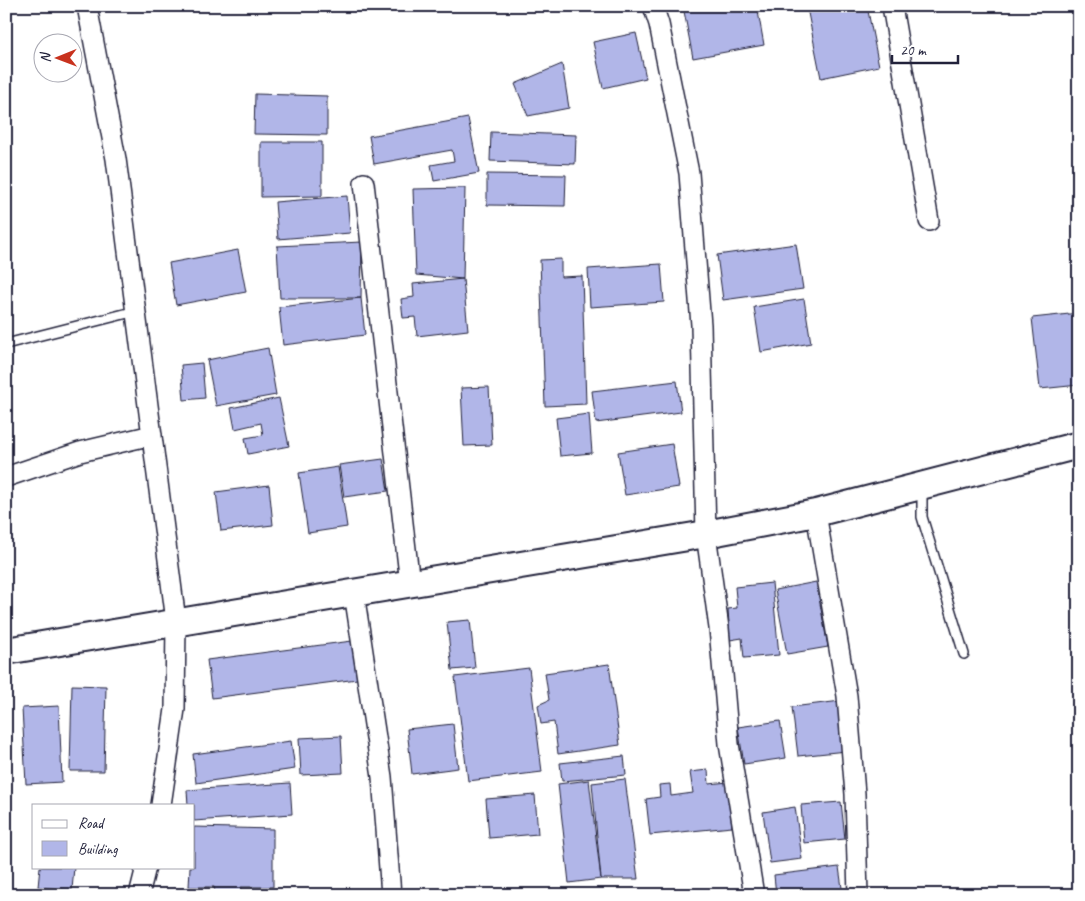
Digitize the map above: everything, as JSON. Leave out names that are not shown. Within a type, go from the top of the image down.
[{"type":"street","points":[[87,6],[116,159],[176,621],[175,710],[160,804]]},
{"type":"street","points":[[653,6],[659,24],[689,172],[701,325],[706,534],[718,628],[728,744],[754,895]]},
{"type":"street","points":[[892,6],[929,221]]},
{"type":"street","points":[[364,183],[410,584]]},
{"type":"street","points":[[6,476],[80,452],[152,435]]},
{"type":"street","points":[[6,651],[176,621],[706,534],[816,513],[1079,445]]},
{"type":"street","points":[[816,513],[847,696],[855,794],[858,895]]},
{"type":"street","points":[[354,592],[382,777],[391,895]]},
{"type":"street","points":[[139,895],[146,868]]},
{"type":"lane","points":[[6,344],[136,311]]},
{"type":"lane","points":[[922,486],[922,517],[964,654]]},
{"type":"building","points":[[683,6],[757,6],[764,45],[693,58]]},
{"type":"building","points":[[816,6],[867,6],[879,66],[821,78],[807,8]]},
{"type":"building","points":[[636,33],[646,78],[603,88],[593,42]]},
{"type":"building","points":[[562,64],[569,108],[528,116],[515,84]]},
{"type":"building","points":[[255,94],[327,96],[327,135],[254,134]]},
{"type":"building","points":[[468,118],[479,173],[434,181],[431,165],[454,161],[452,150],[374,164],[369,136]]},
{"type":"building","points":[[491,132],[576,135],[575,164],[490,161]]},
{"type":"building","points":[[261,142],[322,142],[322,196],[261,197]]},
{"type":"building","points":[[487,174],[566,175],[565,206],[487,205]]},
{"type":"building","points":[[465,188],[463,279],[416,275],[413,189]]},
{"type":"building","points":[[347,196],[350,233],[278,239],[275,202]]},
{"type":"building","points":[[362,242],[361,298],[280,298],[277,246]]},
{"type":"building","points":[[796,244],[803,289],[723,300],[717,255]]},
{"type":"building","points":[[238,250],[246,292],[176,305],[169,263]]},
{"type":"building","points":[[561,259],[561,277],[582,276],[586,404],[545,406],[540,260]]},
{"type":"building","points":[[661,264],[664,302],[590,307],[588,269]]},
{"type":"building","points":[[463,279],[468,330],[417,336],[415,317],[403,318],[401,299],[414,297],[413,284]]},
{"type":"building","points":[[361,298],[365,335],[283,345],[279,307]]},
{"type":"building","points":[[804,299],[811,343],[761,352],[754,307]]},
{"type":"building","points":[[1079,313],[1079,385],[1040,389],[1032,318]]},
{"type":"building","points":[[268,348],[276,395],[216,406],[207,360]]},
{"type":"building","points":[[202,363],[205,398],[184,400],[181,365]]},
{"type":"building","points":[[677,381],[681,412],[596,423],[592,391]]},
{"type":"building","points":[[489,387],[492,445],[464,446],[461,388]]},
{"type":"building","points":[[279,398],[289,446],[248,454],[245,438],[263,435],[261,423],[235,429],[231,408]]},
{"type":"building","points":[[589,414],[592,453],[560,456],[556,418]]},
{"type":"building","points":[[672,444],[679,487],[625,495],[618,452]]},
{"type":"building","points":[[383,459],[388,491],[344,497],[339,465]]},
{"type":"building","points":[[338,467],[347,527],[308,533],[299,473]]},
{"type":"building","points":[[269,485],[273,525],[221,531],[216,492]]},
{"type":"building","points":[[816,582],[828,647],[787,654],[775,590]]},
{"type":"building","points":[[772,583],[779,655],[744,658],[742,638],[730,640],[728,609],[737,608],[735,587]]},
{"type":"building","points":[[470,620],[475,668],[452,670],[447,622]]},
{"type":"building","points":[[352,641],[357,679],[212,698],[207,660]]},
{"type":"building","points":[[609,664],[620,745],[558,754],[554,722],[541,724],[538,705],[549,700],[545,673]]},
{"type":"building","points":[[529,668],[542,772],[468,781],[455,677]]},
{"type":"building","points":[[72,685],[106,686],[104,771],[70,771]]},
{"type":"building","points":[[841,701],[846,751],[798,756],[792,707]]},
{"type":"building","points":[[59,706],[62,782],[26,784],[22,708]]},
{"type":"building","points":[[780,721],[786,758],[744,764],[738,727]]},
{"type":"building","points":[[453,724],[458,768],[412,774],[407,729]]},
{"type":"building","points":[[341,736],[343,773],[301,775],[299,738]]},
{"type":"building","points":[[291,741],[295,769],[196,783],[193,754]]},
{"type":"building","points":[[624,756],[626,775],[562,781],[560,763]]},
{"type":"building","points":[[708,770],[709,784],[728,782],[732,827],[650,835],[646,799],[660,797],[659,785],[670,784],[671,796],[693,793],[690,772]]},
{"type":"building","points":[[625,779],[638,879],[601,879],[592,783]]},
{"type":"building","points":[[589,780],[601,879],[569,883],[558,784]]},
{"type":"building","points":[[290,783],[292,814],[195,821],[195,804],[188,804],[187,790]]},
{"type":"building","points":[[535,795],[538,834],[489,838],[486,799]]},
{"type":"building","points":[[841,802],[845,839],[804,843],[801,805]]},
{"type":"building","points":[[795,807],[802,859],[770,863],[763,812]]},
{"type":"building","points":[[195,827],[273,829],[273,887],[241,887],[240,895],[216,895],[214,887],[189,887],[190,868],[195,868]]},
{"type":"building","points":[[839,867],[843,895],[776,895],[774,875]]},
{"type":"building","points":[[40,868],[74,868],[72,890],[38,887]]}]
